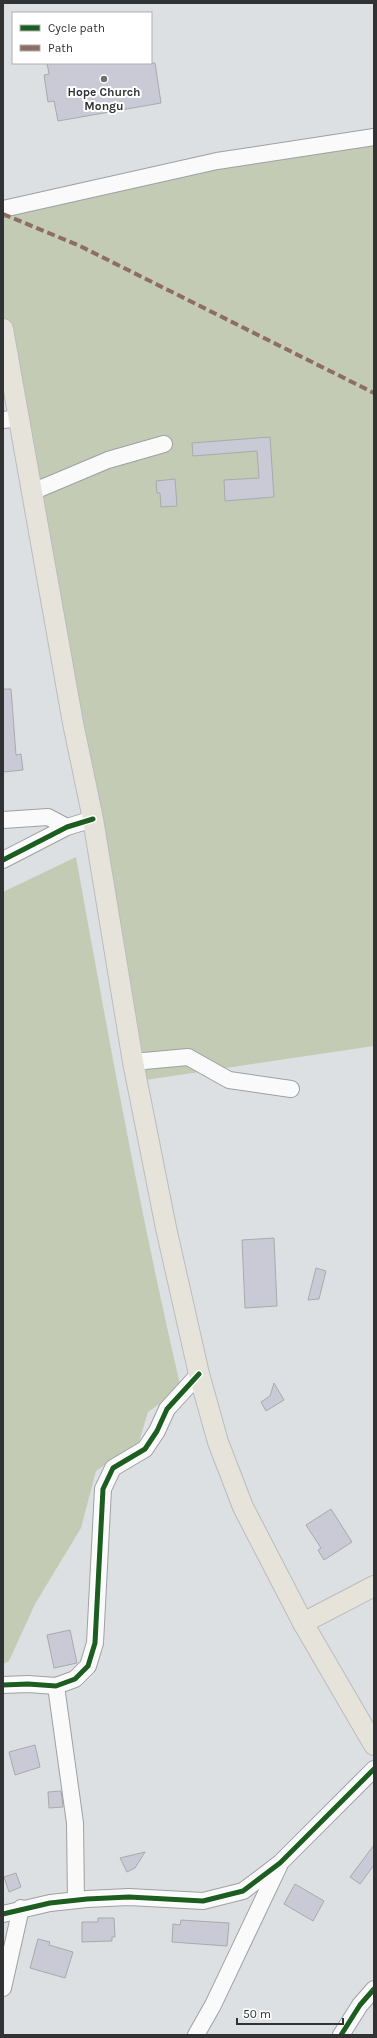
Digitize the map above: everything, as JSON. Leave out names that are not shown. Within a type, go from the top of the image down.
[{"type":"main road","points":[[3,329],[12,419],[32,492],[73,723],[93,819],[133,1062],[166,1228],[199,1374],[218,1442],[243,1508],[303,1623],[374,1745]]},
{"type":"main road","points":[[303,1623],[374,1586]]},
{"type":"street","points":[[3,210],[217,161],[374,137]]},
{"type":"street","points":[[32,492],[108,460],[164,444]]},
{"type":"street","points":[[3,820],[48,817],[67,826]]},
{"type":"street","points":[[3,860],[67,826],[93,819]]},
{"type":"street","points":[[133,1062],[188,1057],[230,1080],[291,1089]]},
{"type":"street","points":[[3,1685],[28,1684],[56,1686],[75,1679],[88,1666],[95,1643],[103,1488],[113,1468],[145,1449],[157,1431],[167,1409],[199,1374]]},
{"type":"street","points":[[56,1686],[75,1823],[76,1900]]},
{"type":"street","points":[[3,1914],[21,1908],[76,1900],[129,1898],[209,1900],[243,1891],[280,1863],[374,1770]]},
{"type":"street","points":[[196,2035],[213,2005],[280,1863]]},
{"type":"street","points":[[3,1988],[21,1908]]},
{"type":"street","points":[[341,2035],[360,2005],[374,1988]]},
{"type":"green space","points":[[374,137],[374,1046],[139,1081],[91,822],[3,314],[3,208]]},
{"type":"green space","points":[[76,857],[112,1057],[138,1190],[181,1389],[148,1412],[139,1442],[96,1471],[81,1528],[35,1604],[9,1661],[3,1664],[3,892]]},
{"type":"building","points":[[155,63],[161,103],[58,121],[54,101],[48,102],[44,75],[49,74],[47,64]]},
{"type":"building","points":[[270,437],[274,497],[225,501],[224,480],[259,478],[257,451],[193,456],[192,443]]},
{"type":"building","points":[[175,479],[177,506],[161,507],[160,493],[157,493],[156,481]]},
{"type":"building","points":[[3,689],[11,689],[16,755],[21,754],[23,770],[3,772]]},
{"type":"building","points":[[274,1238],[277,1306],[245,1308],[242,1240]]},
{"type":"building","points":[[316,1268],[326,1271],[319,1299],[308,1300]]},
{"type":"building","points":[[274,1383],[284,1400],[266,1411],[261,1402],[270,1396]]},
{"type":"building","points":[[331,1509],[352,1542],[324,1560],[318,1550],[321,1548],[306,1525]]},
{"type":"building","points":[[70,1630],[77,1663],[54,1668],[47,1635]]},
{"type":"building","points":[[35,1745],[40,1767],[15,1775],[9,1752]]},
{"type":"building","points":[[61,1791],[63,1807],[49,1808],[48,1792]]},
{"type":"building","points":[[374,1845],[374,1865],[360,1884],[350,1877]]},
{"type":"building","points":[[145,1852],[135,1868],[127,1872],[120,1858]]},
{"type":"building","points":[[16,1873],[21,1887],[9,1892],[4,1877]]},
{"type":"building","points":[[295,1884],[324,1901],[313,1921],[284,1904]]},
{"type":"building","points":[[98,1918],[114,1918],[115,1937],[112,1937],[112,1941],[82,1942],[82,1922],[98,1922]]},
{"type":"building","points":[[181,1920],[229,1923],[227,1946],[172,1942],[173,1924],[180,1925]]},
{"type":"building","points":[[38,1939],[50,1942],[49,1945],[73,1952],[65,1978],[30,1968]]},
{"type":"marked path","points":[[3,214],[80,246],[374,393]]},
{"type":"cycle path","points":[[3,860],[67,827],[93,819]]},
{"type":"cycle path","points":[[3,1685],[28,1684],[56,1686],[75,1679],[88,1666],[95,1643],[103,1489],[113,1468],[145,1449],[157,1431],[167,1409],[199,1374]]},
{"type":"cycle path","points":[[3,1914],[50,1903],[87,1899],[129,1897],[203,1901],[243,1891],[280,1863],[374,1769]]},
{"type":"cycle path","points":[[341,2035],[360,2005],[374,1989]]},
{"type":"place","name":"Hope Church Mongu","points":[[104,79]]}]
